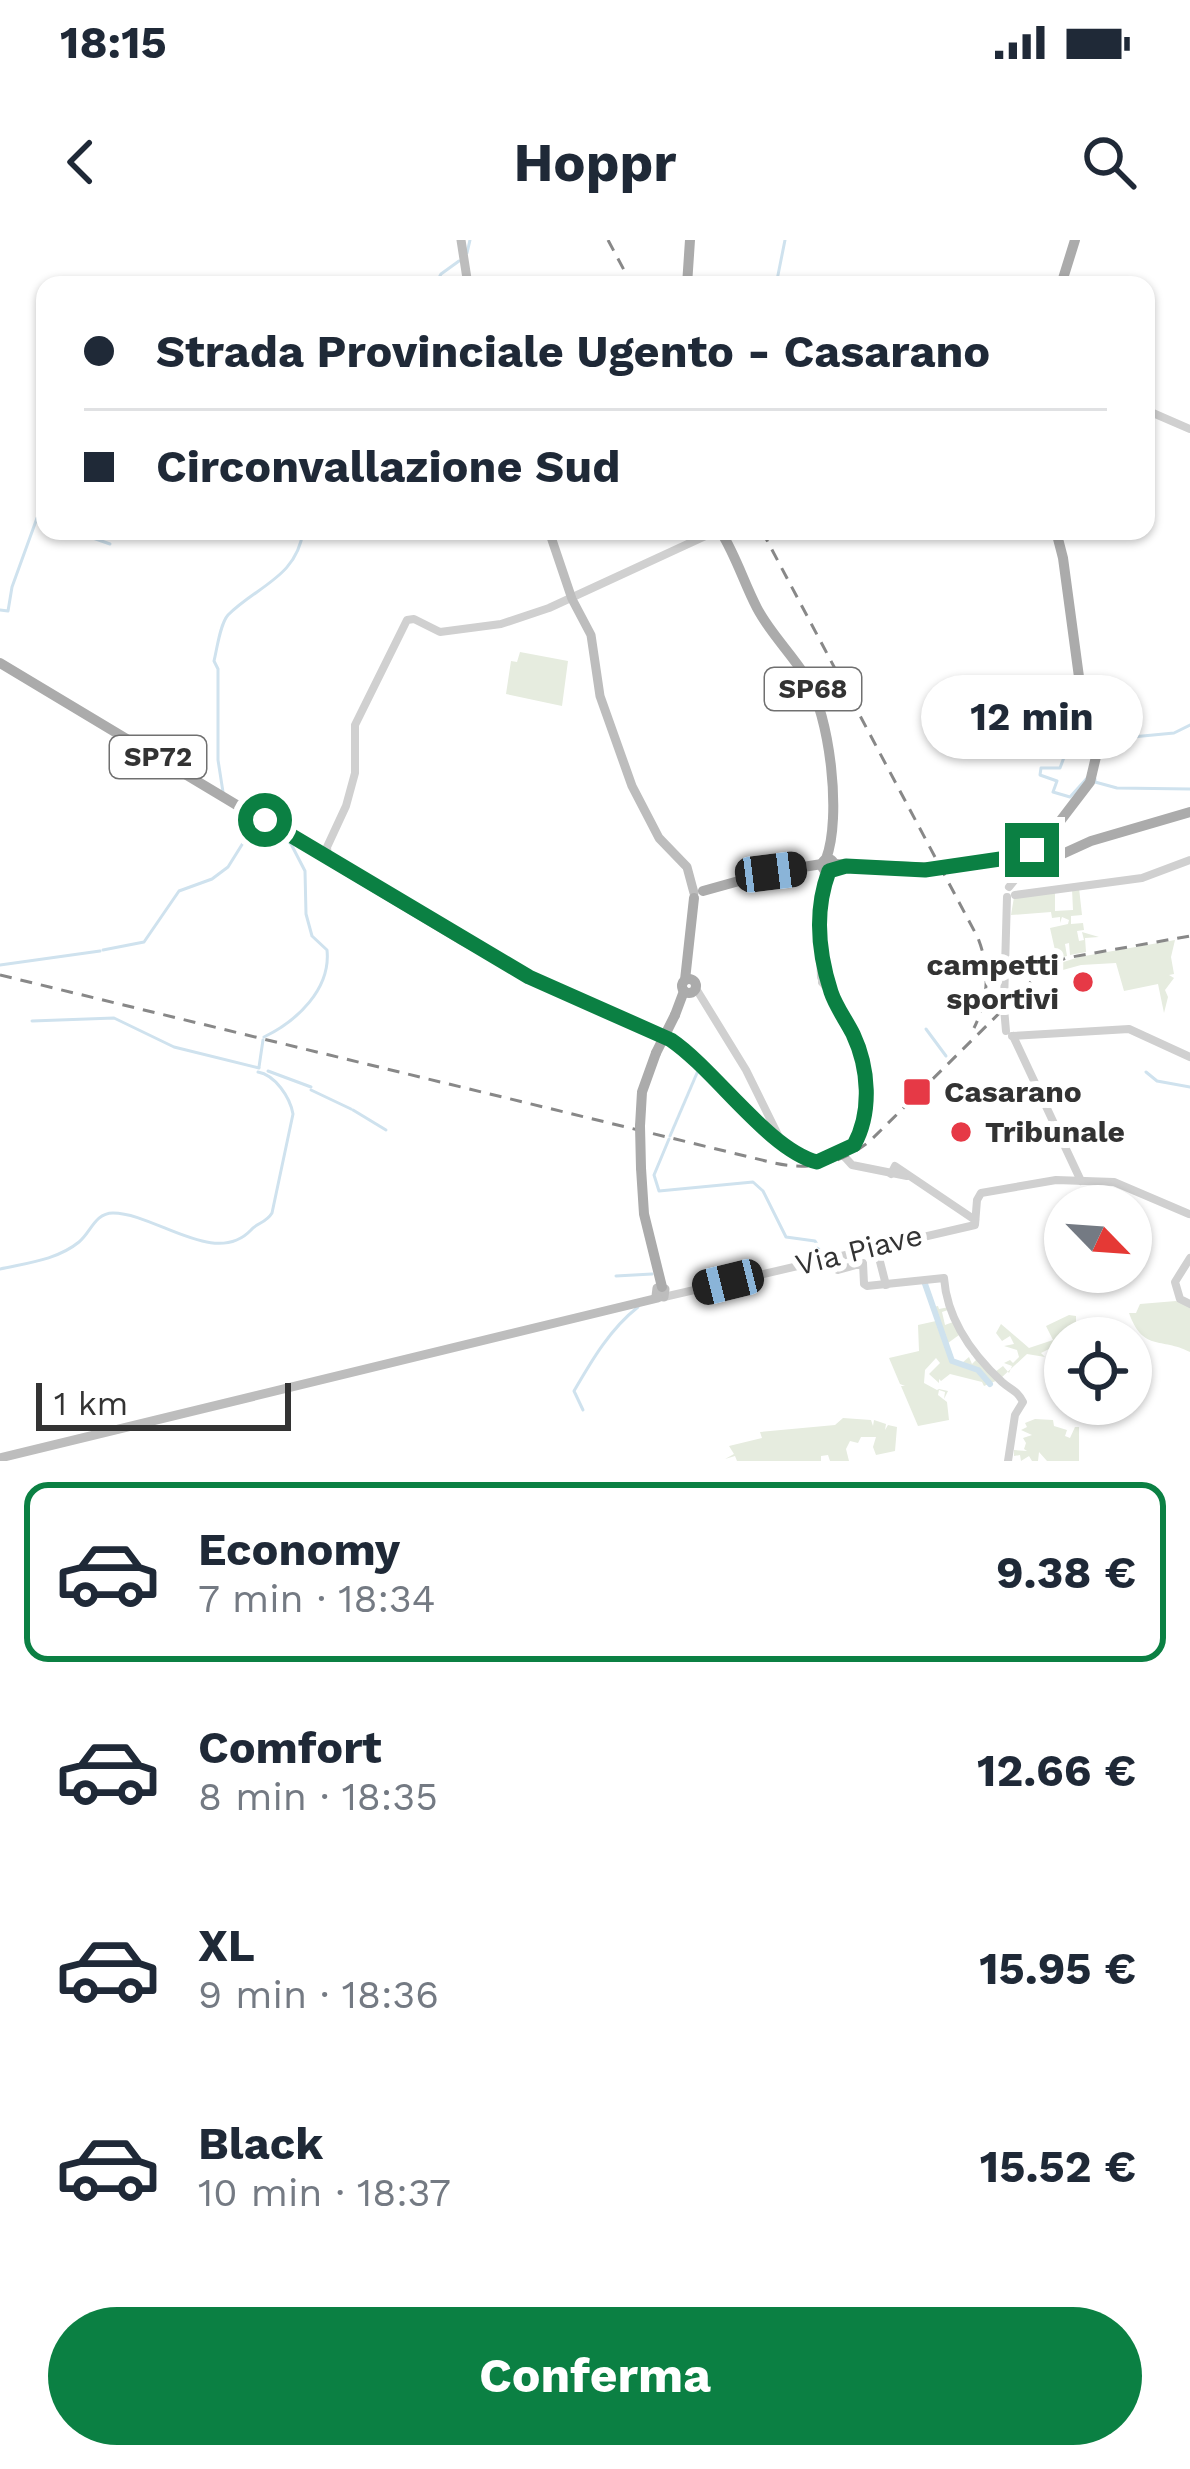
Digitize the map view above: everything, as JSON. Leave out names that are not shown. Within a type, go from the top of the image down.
[{"type":"main road","points":[[460,240],[466,276]]},
{"type":"main road","points":[[688,276],[690,240]]},
{"type":"main road","points":[[1063,276],[1075,240]]},
{"type":"main road","points":[[0,1459],[642,1303],[659,1290],[641,1193],[642,1092],[656,1053],[691,986],[700,894],[682,860],[654,830],[632,787],[600,696],[591,635],[552,540]]},
{"type":"main road","name":"SP68","points":[[725,540],[761,615],[806,676],[819,706],[832,799],[828,866]]},
{"type":"main road","points":[[1031,854],[1090,782],[1099,744],[1096,720],[1078,677],[1059,540]]},
{"type":"main road","name":"SP72","points":[[0,662],[529,977],[664,1036]]},
{"type":"main road","points":[[700,894],[771,872],[828,866],[915,870],[1031,854],[1047,861],[1091,841],[1190,812]]},
{"type":"street","points":[[1155,414],[1190,429]]},
{"type":"street","points":[[324,852],[353,779],[355,725],[405,622],[413,619],[440,632],[491,626],[572,597],[702,540]]},
{"type":"street","points":[[1031,854],[1013,892],[1004,1005],[1011,1033],[1081,1181]]},
{"type":"street","points":[[1013,892],[1142,878],[1190,860]]},
{"type":"street","points":[[691,986],[782,1142],[813,1162],[842,1154],[854,1145],[866,1080],[857,1044],[822,963],[819,931],[828,866]]},
{"type":"street","points":[[1011,1033],[1130,1031],[1190,1057]]},
{"type":"street","points":[[664,1036],[690,1053],[771,1127]]},
{"type":"street","points":[[842,1154],[850,1165],[902,1174],[972,1223],[982,1193],[1049,1181],[1114,1182],[1190,1214]]},
{"type":"street","name":"Via Piave","points":[[659,1290],[680,1294],[972,1223]]},
{"type":"street","points":[[876,1246],[886,1286]]},
{"type":"street","points":[[835,1256],[838,1270],[863,1263],[866,1286],[944,1278],[959,1333],[1001,1381],[1017,1390],[1023,1402],[1015,1415],[1008,1459]]},
{"type":"street","points":[[1190,1258],[1175,1282],[1180,1299],[1190,1304]]},
{"type":"shaded area","points":[[520,652],[568,661],[562,706],[506,694],[511,661],[517,662]]},
{"type":"shaded area","points":[[1079,888],[1082,915],[1071,916],[1071,924],[1083,923],[1084,930],[1077,931],[1079,941],[1084,940],[1082,932],[1099,937],[1085,938],[1086,952],[1070,955],[1069,943],[1065,944],[1067,956],[1057,959],[1050,928],[1069,920],[1062,917],[1060,923],[1060,917],[1052,918],[1051,912],[1011,915],[1014,897],[1055,889],[1055,911],[1073,910],[1072,889]]},
{"type":"shaded area","points":[[1175,940],[1174,974],[1169,975],[1174,978],[1165,990],[1164,1013],[1158,984],[1124,991],[1116,963],[1052,973],[1048,967],[1079,957]]},
{"type":"shaded area","points":[[1176,1301],[1190,1306],[1190,1352],[1152,1341],[1152,1317],[1131,1317],[1129,1313],[1136,1313],[1140,1304]]},
{"type":"shaded area","points":[[933,1307],[949,1307],[950,1315],[948,1310],[942,1312],[945,1325],[953,1322],[959,1335],[948,1343],[953,1359],[962,1363],[969,1357],[972,1364],[975,1351],[998,1380],[984,1386],[950,1374],[939,1383],[929,1374],[940,1363],[936,1358],[925,1370],[924,1383],[948,1391],[944,1399],[945,1392],[939,1390],[938,1395],[947,1402],[949,1420],[918,1426],[901,1386],[905,1386],[889,1358],[919,1351],[918,1325],[936,1321]]},
{"type":"shaded area","points":[[1001,1324],[1029,1348],[1044,1343],[1044,1357],[1027,1354],[1011,1369],[1004,1363],[1019,1357],[1017,1350],[1004,1346],[1014,1344],[1010,1336],[1002,1341],[996,1333]]},
{"type":"shaded area","points":[[843,1418],[871,1420],[873,1426],[874,1420],[886,1424],[885,1430],[888,1425],[897,1427],[895,1451],[876,1455],[876,1437],[861,1437],[858,1443],[850,1441],[846,1449],[849,1461],[830,1461],[828,1455],[821,1456],[821,1461],[725,1459],[734,1454],[729,1446],[762,1438],[760,1432],[835,1425]]},
{"type":"shaded area","points":[[1044,1420],[1044,1425],[1067,1430],[1065,1436],[1070,1438],[1079,1427],[1079,1461],[1047,1461],[1039,1452],[1038,1461],[1029,1456],[1021,1461],[1014,1450],[1027,1451],[1023,1438],[1032,1435],[1021,1430],[1027,1427],[1025,1423]]},
{"type":"waterway","points":[[467,253],[470,240]]},
{"type":"waterway","points":[[778,276],[785,240]]},
{"type":"waterway","points":[[440,276],[459,261]]},
{"type":"waterway","points":[[0,610],[8,611],[36,521]]},
{"type":"waterway","points":[[99,540],[110,544]]},
{"type":"waterway","points":[[223,792],[214,661],[221,630],[228,615],[284,570],[301,540]]},
{"type":"waterway","points":[[1101,740],[1174,733],[1190,725]]},
{"type":"waterway","points":[[1066,752],[1094,752],[1089,776],[1070,797],[1053,792],[1057,781],[1040,775],[1041,768],[1060,768],[1066,752]]},
{"type":"waterway","points":[[1095,779],[1117,788],[1190,789]]},
{"type":"waterway","points":[[243,814],[248,822],[290,843]]},
{"type":"waterway","points":[[103,950],[144,942],[179,891],[212,879],[228,867],[243,843],[248,822]]},
{"type":"waterway","points":[[264,1037],[309,1002],[327,964],[327,950],[312,936],[306,914],[305,871],[291,844]]},
{"type":"waterway","points":[[0,965],[100,951]]},
{"type":"waterway","points":[[32,1021],[114,1018],[174,1047],[259,1068]]},
{"type":"waterway","points":[[926,1029],[946,1056]]},
{"type":"waterway","points":[[259,1067],[263,1040]]},
{"type":"waterway","points":[[670,1136],[700,1066]]},
{"type":"waterway","points":[[268,1071],[311,1087]]},
{"type":"waterway","points":[[0,1269],[61,1253],[107,1214],[130,1215],[184,1236],[220,1243],[236,1240],[267,1219],[293,1114],[281,1088],[258,1072]]},
{"type":"waterway","points":[[1146,1072],[1157,1081],[1190,1087]]},
{"type":"waterway","points":[[311,1090],[351,1109]]},
{"type":"waterway","points":[[353,1110],[386,1130]]},
{"type":"waterway","points":[[669,1139],[654,1175],[659,1191],[753,1182],[763,1191],[786,1237],[815,1241],[833,1254]]},
{"type":"waterway","points":[[616,1276],[652,1274]]},
{"type":"waterway","points":[[924,1281],[952,1361],[978,1370],[990,1384]]},
{"type":"waterway","points":[[583,1410],[574,1391],[610,1335],[638,1307]]},
{"type":"railway","points":[[608,240],[627,276]]},
{"type":"railway","points":[[767,540],[978,938],[986,983],[974,1028]]},
{"type":"railway","points":[[0,975],[800,1166],[825,1164],[870,1141],[1046,967],[1066,958],[1190,936]]},
{"type":"place","name":"campetti sportivi","points":[[1083,982]]},
{"type":"place","name":"Casarano","points":[[917,1092]]},
{"type":"place","name":"Tribunale","points":[[961,1132]]},
{"type":"route","points":[[265,820],[529,977],[671,1040],[776,1138],[817,1162],[854,1145],[866,1099],[861,1054],[832,994],[819,947],[829,871],[846,866],[925,870],[1027,855],[1032,850]]}]
